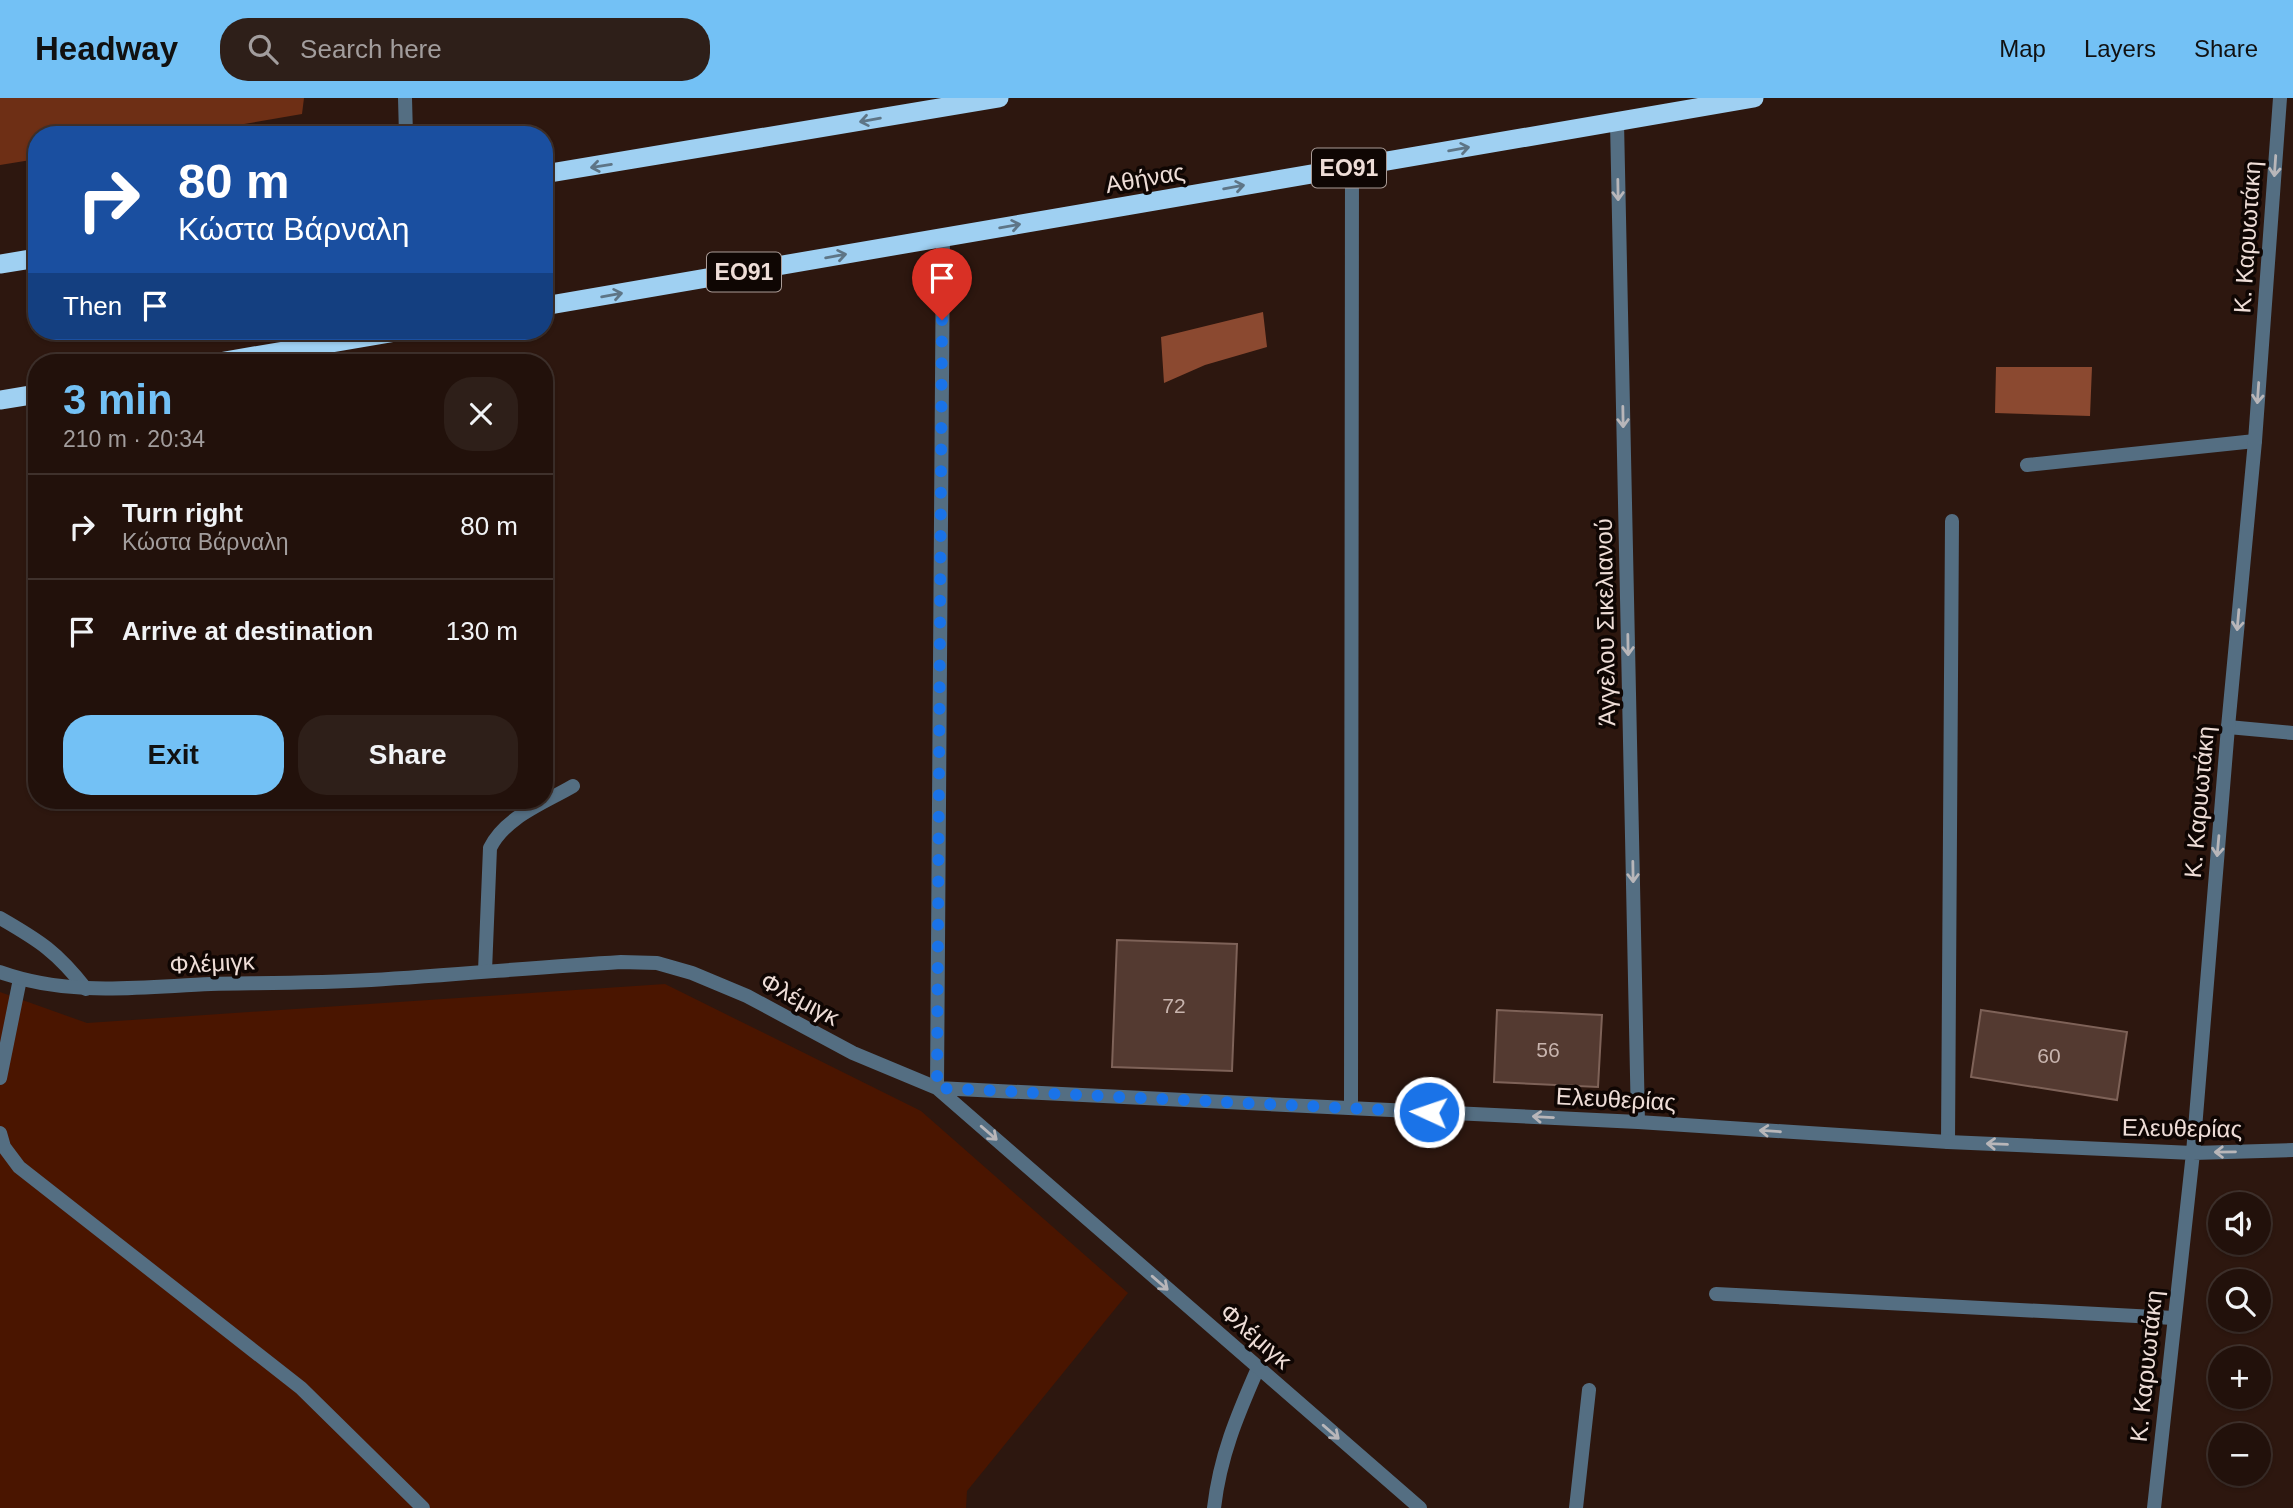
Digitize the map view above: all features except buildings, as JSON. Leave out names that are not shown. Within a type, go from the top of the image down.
[{"type":"highway","points":[[553,172],[937,103],[999,98]]},
{"type":"highway","name":"Αθήνας","points":[[553,304],[1754,98]]},
{"type":"highway","points":[[0,264],[28,259]]},
{"type":"highway","points":[[266,354],[349,340]]},
{"type":"highway","points":[[0,400],[28,395]]},
{"type":"street","points":[[405,98],[406,126]]},
{"type":"street","name":"Κ. Καρυωτάκη","points":[[2154,1508],[2193,1153],[2255,441],[2280,98]]},
{"type":"street","name":"Άγγελου Σικελιανού","points":[[1617,121],[1639,1122]]},
{"type":"street","points":[[1351,1108],[1352,167]]},
{"type":"street","points":[[937,1088],[943,237]]},
{"type":"street","points":[[2027,465],[2255,441]]},
{"type":"street","points":[[1948,1142],[1952,521]]},
{"type":"street","points":[[2228,727],[2293,733]]},
{"type":"street","points":[[553,798],[573,786]]},
{"type":"street","points":[[485,971],[489,848],[496,835],[506,826],[534,809]]},
{"type":"street","points":[[0,918],[41,942],[67,964],[86,989]]},
{"type":"street","name":"Φλέμιγκ","points":[[0,972],[20,979],[86,989],[370,980],[621,962],[657,963],[692,973],[747,996],[853,1053],[937,1088],[1258,1368],[1402,1501],[1420,1508]]},
{"type":"street","points":[[0,1078],[20,979]]},
{"type":"street","name":"Ελευθερίας","points":[[937,1088],[1639,1122],[1948,1142],[2193,1153],[2293,1150]]},
{"type":"street","points":[[0,1133],[4,1147],[19,1167],[301,1388],[423,1508]]},
{"type":"street","points":[[1716,1294],[2174,1318]]},
{"type":"street","points":[[1214,1508],[1218,1474],[1226,1448],[1258,1368]]},
{"type":"street","points":[[1576,1508],[1588,1390]]},
{"type":"shaded area","points":[[0,98],[304,98],[302,114],[232,126],[28,126],[28,160],[0,165]]},
{"type":"shaded area","points":[[1263,312],[1267,347],[1205,365],[1164,383],[1161,337]]},
{"type":"shaded area","points":[[1996,367],[2092,367],[2090,416],[1995,413]]},
{"type":"shaded area","points":[[665,984],[921,1111],[1128,1293],[967,1491],[966,1508],[0,1508],[0,992],[87,1023]]},
{"type":"route","points":[[942,320],[937,1088],[1429,1112]]}]
